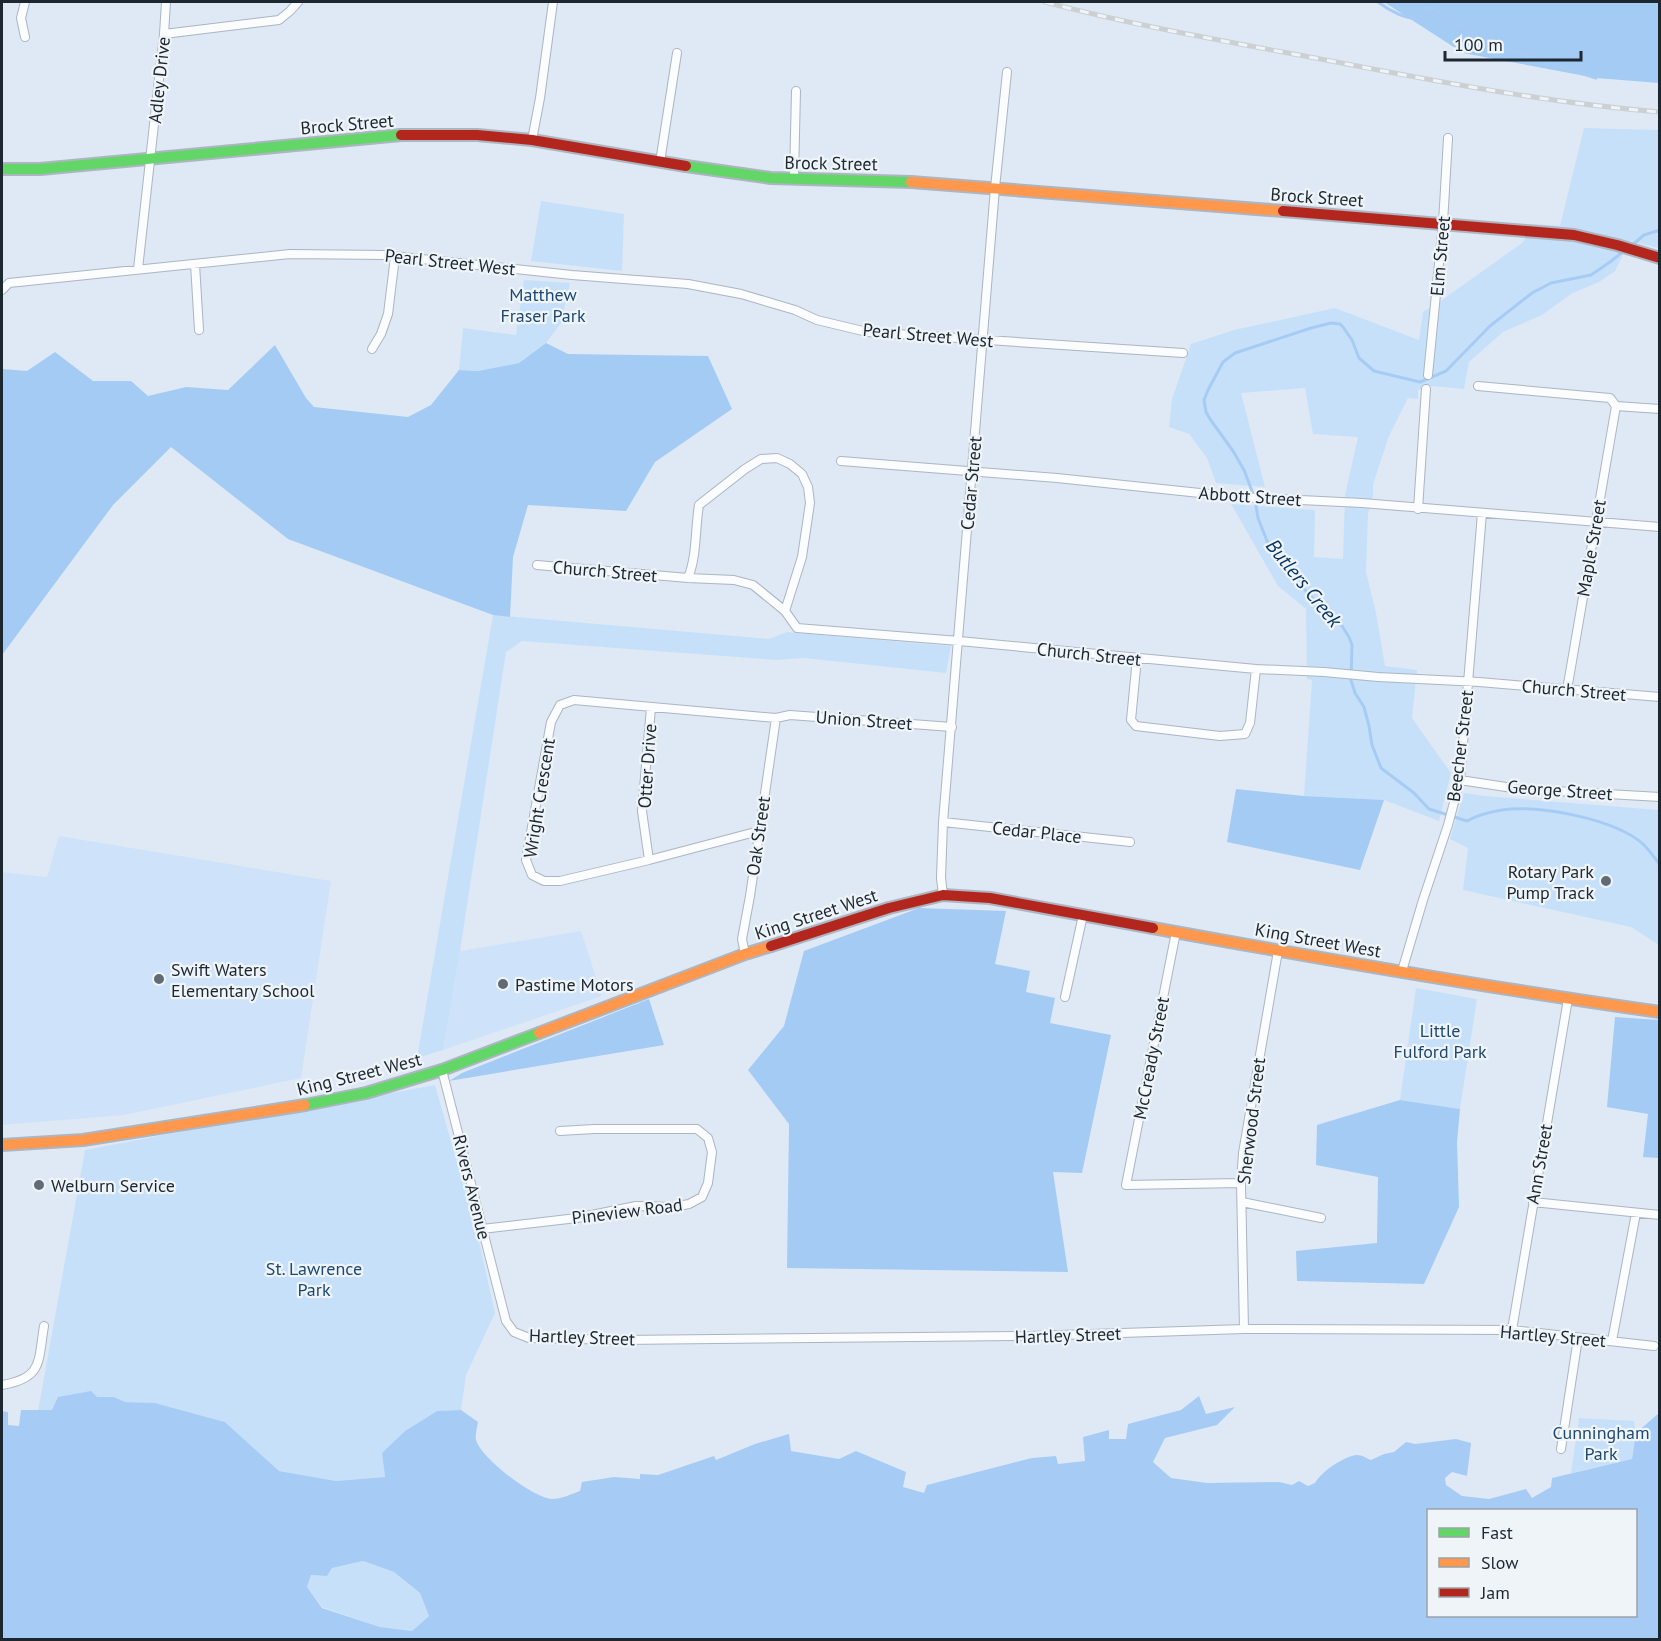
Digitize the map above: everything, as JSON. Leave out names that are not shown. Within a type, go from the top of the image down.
[{"type":"main road","name":"Brock Street","points":[[2,169],[40,169],[406,135],[477,135],[532,140],[771,178],[899,181],[1574,235],[1659,258]]},
{"type":"main road","name":"King Street West","points":[[2,1145],[77,1141],[293,1108],[366,1093],[442,1070],[745,954],[889,908],[942,896],[990,898],[1278,951],[1659,1012]]},
{"type":"street","points":[[25,2],[21,18],[25,37]]},
{"type":"street","name":"Adley Drive","points":[[138,269],[166,2]]},
{"type":"street","points":[[164,34],[279,20],[298,2]]},
{"type":"street","points":[[532,140],[553,2]]},
{"type":"street","points":[[660,162],[676,53]]},
{"type":"street","name":"Cedar Street","points":[[942,896],[943,822],[982,340],[1007,72]]},
{"type":"street","points":[[794,178],[796,91]]},
{"type":"street","name":"Elm Street","points":[[1428,375],[1443,223],[1448,138]]},
{"type":"street","name":"Pearl Street West","points":[[2,290],[9,283],[290,254],[384,255],[572,275],[688,284],[741,294],[795,310],[817,320],[867,332],[1182,353]]},
{"type":"street","points":[[372,349],[381,334],[388,314],[395,256]]},
{"type":"street","points":[[195,264],[199,330]]},
{"type":"street","points":[[1478,386],[1610,398],[1616,406],[1659,409]]},
{"type":"street","points":[[1418,509],[1426,389]]},
{"type":"street","name":"Maple Street","points":[[1567,690],[1616,406]]},
{"type":"street","points":[[688,578],[693,567],[699,505],[761,459],[777,458],[790,464],[802,474],[808,488],[810,503],[802,557],[785,611]]},
{"type":"street","name":"Abbott Street","points":[[841,461],[1057,478],[1238,497],[1362,503],[1659,527]]},
{"type":"street","name":"Beecher Street","points":[[1401,971],[1448,825],[1460,780],[1482,513]]},
{"type":"street","name":"Church Street","points":[[537,565],[734,580],[753,585],[785,611],[797,628],[1256,669],[1659,697]]},
{"type":"street","points":[[1137,658],[1131,720],[1136,726],[1220,736],[1245,734],[1250,723],[1256,669]]},
{"type":"street","name":"Wright Crescent","points":[[759,831],[560,882],[544,881],[532,875],[526,860],[551,722],[560,705],[574,700],[776,718]]},
{"type":"street","name":"Otter Drive","points":[[649,860],[642,811],[651,708]]},
{"type":"street","name":"Union Street","points":[[776,718],[790,715],[952,727]]},
{"type":"street","name":"Oak Street","points":[[745,954],[742,939],[776,718]]},
{"type":"street","name":"George Street","points":[[1460,780],[1520,789],[1659,797]]},
{"type":"street","name":"Cedar Place","points":[[943,822],[1130,842]]},
{"type":"street","points":[[1065,997],[1083,915]]},
{"type":"street","name":"McCready Street","points":[[1176,932],[1126,1185],[1241,1183]]},
{"type":"street","name":"Sherwood Street","points":[[1244,1329],[1241,1183],[1243,1153],[1278,951]]},
{"type":"street","name":"Ann Street","points":[[1512,1330],[1568,999]]},
{"type":"street","name":"Rivers Avenue","points":[[442,1070],[501,1303]]},
{"type":"street","name":"Pineview Road","points":[[482,1229],[577,1218],[636,1206],[689,1204],[702,1197],[708,1183],[712,1152],[708,1138],[697,1130],[560,1131]]},
{"type":"street","points":[[1242,1202],[1321,1218]]},
{"type":"street","points":[[1533,1202],[1659,1215]]},
{"type":"street","points":[[1612,1341],[1636,1213]]},
{"type":"street","name":"Hartley Street","points":[[501,1303],[506,1321],[514,1332],[529,1338],[621,1340],[1030,1336],[1244,1329],[1512,1330],[1654,1346]]},
{"type":"street","points":[[2,1385],[26,1379],[32,1372],[39,1360],[44,1326]]},
{"type":"street","points":[[1561,1449],[1578,1338]]},
{"type":"shaded area","points":[[1384,2],[1659,2],[1659,83],[1596,78],[1463,53]]},
{"type":"shaded area","points":[[546,343],[568,354],[708,356],[732,409],[655,462],[626,511],[528,505],[513,557],[510,617],[493,615],[288,539],[171,447],[113,505],[2,655],[2,369],[27,371],[55,352],[93,381],[131,381],[148,396],[186,387],[228,390],[275,345],[306,398],[314,407],[408,417],[431,405],[459,370],[478,371],[519,363]]},
{"type":"shaded area","points":[[1236,789],[1304,796],[1384,800],[1360,870],[1227,842]]},
{"type":"shaded area","name":"Swift Waters Elementary School","points":[[59,836],[331,881],[301,1078],[124,1115],[2,1125],[2,872],[47,877]]},
{"type":"shaded area","points":[[919,908],[1006,911],[995,964],[1030,971],[1026,992],[1055,998],[1050,1023],[1111,1035],[1082,1173],[1053,1172],[1068,1272],[787,1268],[789,1124],[748,1070],[784,1026],[804,951]]},
{"type":"shaded area","points":[[581,931],[602,996],[443,1050],[460,951]]},
{"type":"shaded area","points":[[649,999],[664,1045],[449,1081],[462,1073]]},
{"type":"shaded area","points":[[1615,1017],[1659,1020],[1659,1158],[1643,1157],[1648,1114],[1607,1107]]},
{"type":"shaded area","points":[[1400,1100],[1460,1109],[1457,1142],[1459,1207],[1424,1284],[1297,1281],[1296,1251],[1377,1243],[1378,1177],[1316,1165],[1317,1125]]},
{"type":"shaded area","points":[[91,1391],[97,1397],[114,1397],[125,1402],[155,1403],[225,1422],[279,1471],[336,1481],[385,1477],[382,1453],[405,1431],[437,1411],[461,1410],[478,1422],[476,1440],[487,1457],[521,1485],[543,1497],[552,1499],[580,1491],[582,1482],[614,1477],[640,1479],[640,1474],[658,1475],[714,1456],[716,1460],[755,1444],[789,1434],[791,1451],[839,1459],[856,1451],[906,1472],[903,1487],[924,1493],[927,1485],[1032,1458],[1056,1456],[1058,1464],[1085,1461],[1083,1437],[1109,1430],[1109,1439],[1126,1439],[1128,1424],[1181,1410],[1199,1396],[1206,1414],[1235,1407],[1217,1425],[1165,1438],[1153,1462],[1171,1478],[1207,1483],[1279,1482],[1292,1485],[1299,1481],[1308,1486],[1315,1483],[1333,1465],[1352,1456],[1359,1455],[1371,1460],[1394,1452],[1406,1442],[1415,1444],[1456,1439],[1471,1443],[1467,1476],[1452,1472],[1445,1478],[1446,1485],[1462,1496],[1489,1499],[1526,1489],[1532,1498],[1551,1487],[1552,1478],[1632,1459],[1636,1433],[1659,1413],[1659,1639],[2,1639],[2,1411],[8,1412],[8,1425],[19,1426],[21,1410],[52,1410],[58,1397]],"holes":[[[363,1561],[394,1572],[420,1593],[429,1616],[412,1631],[380,1627],[322,1608],[307,1587],[311,1575],[327,1576],[332,1568]]]},
{"type":"green space","points":[[1584,128],[1659,130],[1659,248],[1630,241],[1615,271],[1599,282],[1571,294],[1542,315],[1503,332],[1469,362],[1464,389],[1432,386],[1418,390],[1418,399],[1408,398],[1389,436],[1373,484],[1373,496],[1368,514],[1366,572],[1385,666],[1417,670],[1412,718],[1451,773],[1439,821],[1384,800],[1304,796],[1312,680],[1307,679],[1306,609],[1278,586],[1231,504],[1315,510],[1314,557],[1343,559],[1345,495],[1358,437],[1313,434],[1305,388],[1241,393],[1265,487],[1216,483],[1207,458],[1189,434],[1169,427],[1172,399],[1191,344],[1234,330],[1335,308],[1419,340],[1423,312],[1522,243],[1535,224],[1560,226]]},
{"type":"green space","points":[[541,201],[624,214],[622,271],[531,261]]},
{"type":"green space","name":"Matthew Fraser Park","points":[[524,280],[570,283],[561,323],[546,343],[519,363],[478,371],[459,370],[463,328],[516,335]]},
{"type":"green space","points":[[493,615],[769,639],[787,632],[951,646],[946,673],[804,658],[777,660],[522,641],[506,652],[443,1050],[417,1058]]},
{"type":"green space","points":[[1464,793],[1659,810],[1659,945],[1631,927],[1463,890],[1468,848],[1450,839]]},
{"type":"green space","name":"Little Fulford Park","points":[[1416,988],[1477,999],[1460,1109],[1400,1100]]},
{"type":"green space","name":"St. Lawrence Park","points":[[435,1085],[478,1237],[495,1313],[466,1375],[461,1410],[437,1411],[405,1431],[382,1453],[385,1477],[336,1481],[279,1471],[225,1422],[155,1403],[124,1402],[114,1397],[97,1397],[52,1410],[38,1411],[85,1150]]},
{"type":"green space","name":"Cunningham Park","points":[[1579,1418],[1634,1421],[1636,1433],[1632,1459],[1571,1473]]},
{"type":"green space","points":[[363,1561],[394,1572],[420,1593],[429,1616],[412,1631],[380,1627],[322,1607],[307,1587],[311,1575],[327,1576],[332,1568]]},
{"type":"waterway","points":[[1378,2],[1397,14],[1418,19],[1428,8],[1434,9],[1475,36],[1500,47],[1596,78]]},
{"type":"waterway","name":"Butlers Creek","points":[[1630,247],[1644,235],[1660,230]]},
{"type":"waterway","name":"Butlers Creek","points":[[1625,250],[1591,275],[1551,283],[1532,293],[1490,326],[1446,371],[1420,382],[1374,371],[1359,358],[1352,340],[1343,327],[1340,324],[1331,323],[1235,353],[1223,362],[1204,400],[1206,412],[1244,470],[1267,541],[1304,589],[1342,626],[1349,637],[1352,645],[1351,680],[1355,693],[1364,707],[1372,745],[1381,768],[1414,793],[1429,809],[1467,821],[1488,813],[1517,809],[1535,809],[1575,815],[1614,827],[1630,835],[1643,844],[1660,865]]},
{"type":"railway","points":[[1045,2],[1188,34],[1454,84],[1577,103],[1660,112]]},
{"type":"traffic: fast","points":[[2,169],[40,169],[401,135]]},
{"type":"traffic: fast","points":[[686,166],[771,178],[911,182]]},
{"type":"traffic: fast","points":[[305,1105],[366,1093],[442,1070],[539,1033]]},
{"type":"traffic: slow","points":[[911,182],[1283,211]]},
{"type":"traffic: slow","points":[[1153,928],[1406,973],[1660,1012]]},
{"type":"traffic: slow","points":[[539,1033],[771,946]]},
{"type":"traffic: slow","points":[[2,1145],[83,1140],[305,1105]]},
{"type":"traffic: jam","points":[[401,135],[477,135],[532,140],[686,166]]},
{"type":"traffic: jam","points":[[1283,211],[1574,235],[1660,258]]},
{"type":"traffic: jam","points":[[771,946],[889,908],[943,895],[990,898],[1153,928]]},
{"type":"place","name":"Rotary Park Pump Track","points":[[1606,881]]},
{"type":"place","name":"Swift Waters Elementary School","points":[[159,979]]},
{"type":"place","name":"Pastime Motors","points":[[503,984]]},
{"type":"place","name":"Welburn Service","points":[[39,1185]]}]
